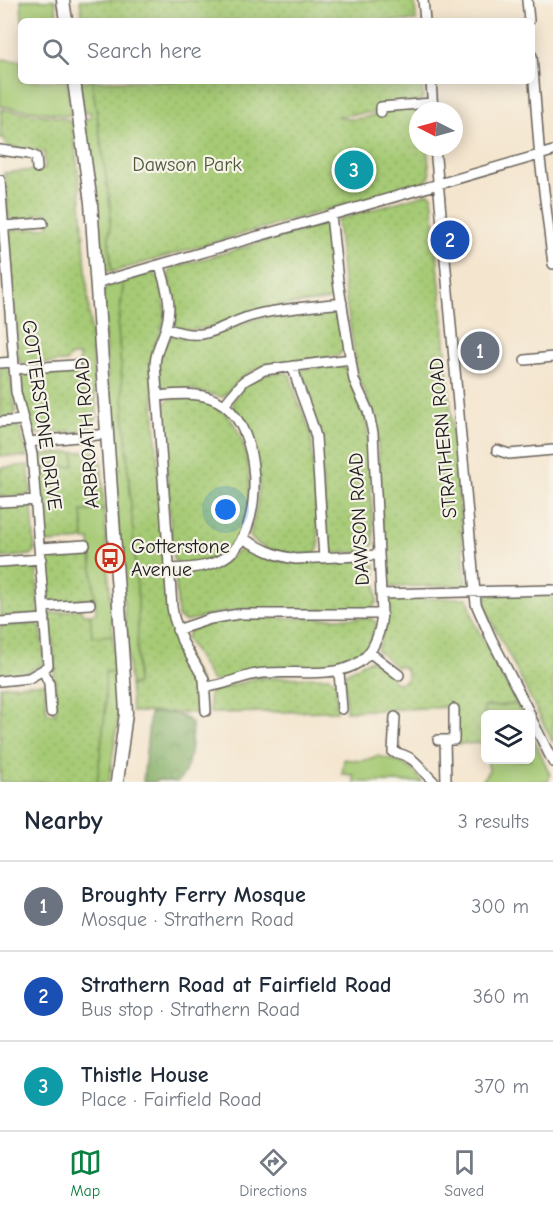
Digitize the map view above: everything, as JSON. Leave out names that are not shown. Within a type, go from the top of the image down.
[{"type":"main road","points":[[63,0],[66,18]]},
{"type":"main road","name":"ARBROATH ROAD","points":[[75,84],[91,203],[126,713],[117,782]]},
{"type":"street","points":[[423,0],[425,18]]},
{"type":"street","points":[[527,0],[529,18]]},
{"type":"street","points":[[431,84],[433,102]]},
{"type":"street","points":[[534,84],[553,264]]},
{"type":"street","points":[[381,112],[381,107],[409,107]]},
{"type":"street","points":[[0,150],[36,157],[37,168]]},
{"type":"street","points":[[96,283],[553,151]]},
{"type":"street","name":"STRATHERN ROAD","points":[[436,156],[475,591],[481,617],[528,710]]},
{"type":"street","name":"GOTTERSTONE DRIVE","points":[[0,180],[4,226],[4,302],[22,420],[32,454],[48,665],[43,670],[49,683],[51,712]]},
{"type":"street","name":"DAWSON ROAD","points":[[331,215],[354,380],[368,411],[372,428],[382,614],[378,638],[369,652]]},
{"type":"street","points":[[4,226],[43,223]]},
{"type":"street","points":[[160,266],[170,304],[166,328],[156,355],[172,607],[177,630],[201,671],[206,687],[206,711]]},
{"type":"street","points":[[166,328],[189,335],[200,335],[263,313],[342,303]]},
{"type":"street","points":[[525,360],[553,357]]},
{"type":"street","points":[[224,405],[236,388],[254,374],[264,370],[351,359]]},
{"type":"street","points":[[0,363],[14,366],[75,365]]},
{"type":"street","points":[[293,366],[298,389],[316,437],[324,558]]},
{"type":"street","points":[[157,396],[199,394],[224,405],[241,426],[251,456],[254,476],[249,526],[234,550],[208,565],[170,569]]},
{"type":"street","points":[[0,422],[22,420]]},
{"type":"street","points":[[29,442],[106,434]]},
{"type":"street","points":[[498,450],[509,454],[553,450]]},
{"type":"street","points":[[0,502],[36,500]]},
{"type":"street","points":[[242,538],[268,553],[282,557],[324,558],[379,555]]},
{"type":"street","points":[[40,548],[85,545]]},
{"type":"street","points":[[0,562],[41,559]]},
{"type":"street","points":[[381,594],[553,590]]},
{"type":"street","points":[[44,608],[90,604]]},
{"type":"street","points":[[177,630],[210,619],[239,614],[382,614]]},
{"type":"street","points":[[0,622],[45,618]]},
{"type":"street","points":[[206,687],[264,673],[339,672],[360,661],[369,652],[399,675]]},
{"type":"street","points":[[0,681],[29,678],[43,670]]},
{"type":"street","points":[[339,672],[342,709]]},
{"type":"street","points":[[447,782],[441,740],[454,740],[454,709]]},
{"type":"street","points":[[395,717],[393,752],[413,759],[434,782]]},
{"type":"street","name":"STRATHERN ROAD","points":[[535,725],[553,762]]},
{"type":"green space","points":[[21,0],[55,0],[58,18],[22,18]]},
{"type":"green space","points":[[80,0],[415,0],[416,18],[83,18]]},
{"type":"green space","points":[[0,59],[18,61],[18,84],[67,84],[71,116],[0,106]]},
{"type":"green space","points":[[79,84],[92,84],[111,212],[109,241],[112,272],[104,268],[101,253],[99,253],[84,119],[91,118],[90,112],[84,113]]},
{"type":"green space","name":"Dawson Park","points":[[92,84],[422,84],[421,100],[377,112],[337,116],[355,119],[409,109],[409,156],[428,156],[430,176],[426,181],[112,272],[109,241],[111,211]]},
{"type":"green space","points":[[1,109],[64,118],[72,123],[80,188],[97,417],[87,431],[37,434],[29,423],[23,405],[21,386],[24,373],[69,371],[72,375],[80,374],[79,356],[71,356],[66,362],[23,364],[18,360],[8,234],[13,230],[49,227],[48,213],[36,214],[34,219],[13,221],[8,217],[4,173],[45,169],[44,152],[6,146],[4,138],[0,138]]},
{"type":"green space","points":[[428,193],[432,195],[466,581],[464,585],[390,587],[385,582],[377,430],[374,414],[358,377],[343,281],[337,220]]},
{"type":"green space","points":[[325,224],[329,227],[336,292],[329,300],[263,309],[212,327],[190,330],[177,328],[172,318],[173,295],[168,276],[172,268]]},
{"type":"green space","points":[[152,273],[159,278],[164,304],[163,324],[154,346],[151,362],[168,608],[176,640],[200,681],[201,713],[132,712],[130,686],[137,684],[138,602],[118,327],[124,281]]},
{"type":"green space","points":[[124,281],[118,327],[138,602],[137,684],[130,686],[114,471],[120,470],[119,463],[114,464],[102,296],[107,287]]},
{"type":"green space","points":[[331,309],[340,315],[345,349],[338,356],[267,365],[242,378],[223,397],[188,389],[169,391],[160,383],[161,351],[173,335],[185,338],[205,337],[262,318]]},
{"type":"green space","points":[[340,365],[349,370],[354,391],[367,422],[374,544],[367,552],[332,553],[327,548],[319,431],[299,376],[303,369]]},
{"type":"green space","points":[[5,367],[9,371],[16,412],[12,417],[0,418],[0,368]]},
{"type":"green space","points":[[284,372],[290,375],[311,433],[319,547],[314,554],[271,550],[262,547],[250,536],[257,505],[259,479],[257,463],[241,420],[233,407],[233,401],[246,384],[266,374]]},
{"type":"green space","points":[[189,398],[202,401],[223,411],[240,435],[248,468],[249,503],[241,532],[226,551],[210,560],[179,565],[173,559],[162,407],[169,399]]},
{"type":"green space","points":[[16,426],[20,429],[28,457],[0,456],[0,427]]},
{"type":"green space","points":[[97,451],[101,455],[104,510],[82,511],[84,540],[47,543],[43,539],[39,468],[74,466],[74,452]]},
{"type":"green space","points":[[74,452],[75,466],[39,468],[38,455]]},
{"type":"green space","points":[[28,465],[31,492],[28,495],[0,497],[0,468]]},
{"type":"green space","points":[[28,505],[32,509],[35,550],[31,555],[0,558],[0,507]]},
{"type":"green space","points":[[104,510],[113,635],[92,637],[90,614],[96,613],[90,540],[84,540],[82,511]]},
{"type":"green space","points":[[245,546],[276,560],[293,563],[368,560],[375,565],[377,602],[370,610],[245,609],[213,614],[186,622],[178,617],[175,575],[206,570],[220,565]]},
{"type":"green space","points":[[75,550],[78,555],[91,554],[95,599],[52,602],[49,599],[45,555],[47,552]]},
{"type":"green space","points":[[32,564],[37,568],[38,613],[0,617],[0,566]]},
{"type":"green space","points":[[488,594],[553,594],[553,743],[483,604]]},
{"type":"green space","points":[[468,598],[474,622],[517,704],[484,707],[484,710],[481,710],[481,743],[457,744],[455,707],[346,711],[345,673],[362,664],[372,660],[391,674],[394,682],[407,680],[406,669],[396,667],[377,650],[385,627],[387,601],[390,599]]},
{"type":"green space","points":[[80,609],[83,614],[90,614],[92,637],[113,635],[116,671],[105,672],[105,712],[97,782],[0,782],[0,686],[45,683],[47,713],[56,713],[53,639],[51,639],[49,614]]},
{"type":"green space","points":[[241,618],[371,618],[377,624],[366,650],[345,666],[212,681],[186,638],[190,630],[211,623]]},
{"type":"green space","points":[[37,624],[41,627],[44,661],[42,665],[22,675],[0,677],[0,626]]},
{"type":"green space","points":[[116,671],[119,712],[109,782],[97,782],[105,712],[105,672]]},
{"type":"green space","points":[[330,677],[336,682],[337,711],[210,713],[209,695],[212,691],[259,678]]},
{"type":"green space","points":[[517,704],[520,710],[484,710],[484,707]]},
{"type":"green space","points":[[150,713],[177,715],[192,723],[191,746],[186,771],[177,782],[158,780],[143,782]]},
{"type":"green space","points":[[535,740],[550,775],[548,782],[481,782],[489,770],[488,764],[535,764]]},
{"type":"green space","points":[[377,756],[409,767],[422,782],[354,782],[354,775],[342,774],[344,759],[362,761]]},
{"type":"place","name":"Thistle House","points":[[354,170]]},
{"type":"place","name":"Strathern Road at Fairfield Road","points":[[450,240]]},
{"type":"place","name":"Broughty Ferry Mosque","points":[[480,351]]},
{"type":"place","name":"Gotterstone Avenue","points":[[110,558]]}]
